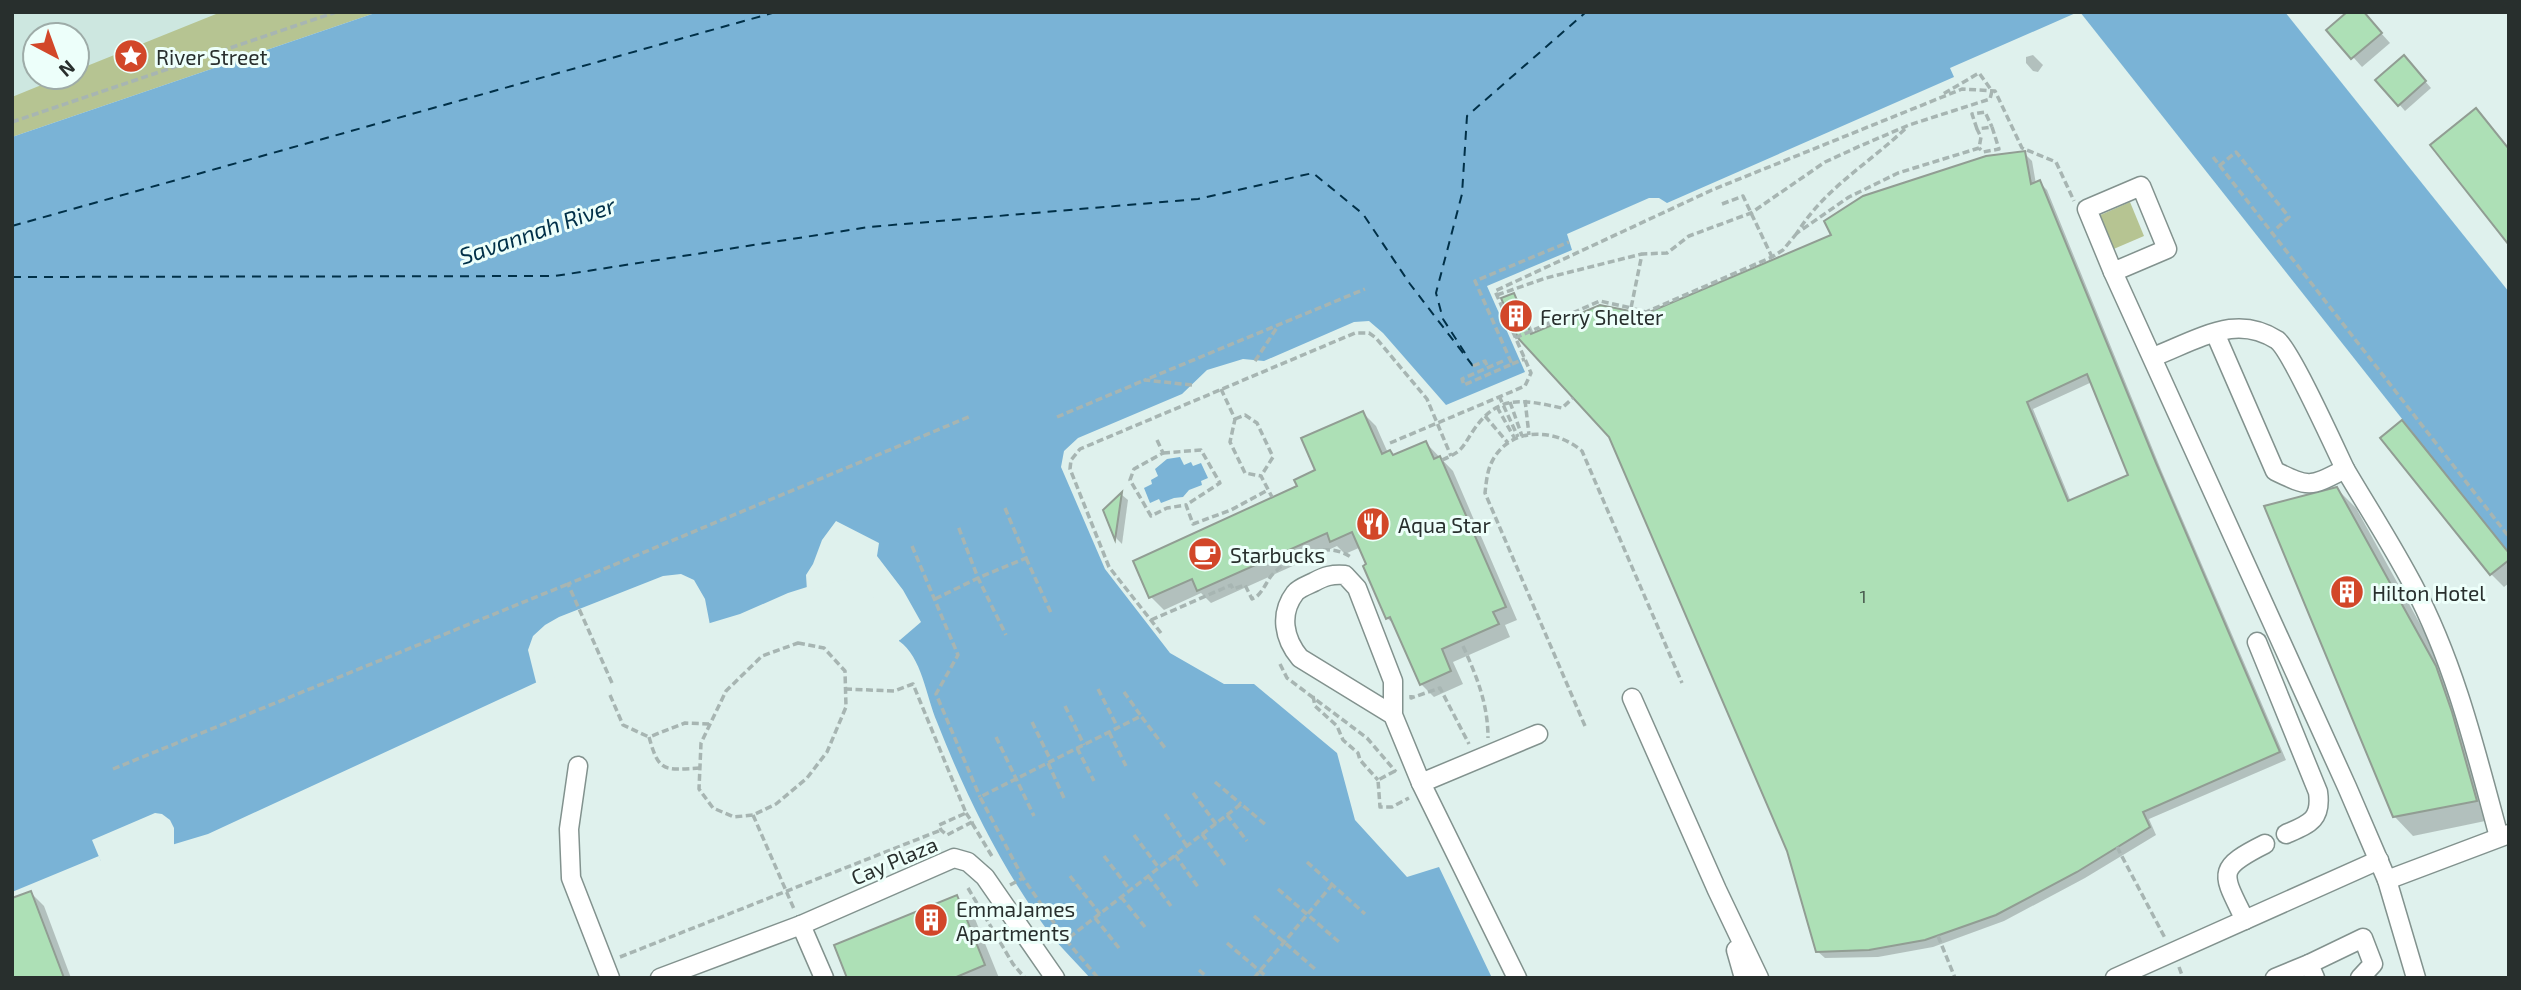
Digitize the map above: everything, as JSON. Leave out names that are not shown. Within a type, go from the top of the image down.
[{"type":"street","points":[[2113,272],[2167,249],[2141,186],[2087,209],[2113,272],[2379,860],[2416,978]]},
{"type":"street","points":[[2153,358],[2215,333],[2249,329],[2279,341],[2345,469],[2413,585],[2436,634],[2458,689],[2504,836],[2387,880]]},
{"type":"street","points":[[2215,333],[2275,471],[2302,485],[2321,481],[2345,469]]},
{"type":"street","points":[[1393,715],[1300,657],[1292,648],[1286,635],[1284,614],[1296,591],[1331,574],[1345,575],[1357,588],[1393,681],[1393,715],[1413,786],[1452,846],[1517,978]]},
{"type":"street","points":[[2257,642],[2318,792],[2320,804],[2316,816],[2308,824],[2286,834]]},
{"type":"street","points":[[1632,698],[1759,978]]},
{"type":"street","points":[[1413,786],[1538,734]]},
{"type":"street","points":[[578,766],[569,829],[571,878],[607,971]]},
{"type":"street","points":[[2245,920],[2228,885],[2226,874],[2231,863],[2265,844]]},
{"type":"street","name":"Cay Plaza","points":[[660,978],[706,970],[801,925],[951,860],[968,862],[985,877],[1055,978]]},
{"type":"street","points":[[2115,978],[2379,860]]},
{"type":"street","points":[[1717,890],[1744,978]]},
{"type":"street","points":[[801,925],[824,978]]},
{"type":"street","points":[[2275,978],[2312,971],[2363,939],[2374,964],[2360,978]]},
{"type":"path","points":[[12,122],[336,12]]},
{"type":"path","points":[[1932,100],[1979,73],[1992,91],[1995,91],[2022,148],[2056,162],[2072,200],[2087,209]]},
{"type":"path","points":[[1390,443],[1525,386],[1531,373],[1495,290],[1712,190],[1932,100],[1962,89],[1992,91]]},
{"type":"path","points":[[1497,295],[1546,278],[1642,254],[1667,253],[1689,236],[1751,212],[1825,162],[1909,125],[1990,99],[1992,91]]},
{"type":"path","points":[[1985,112],[1999,149],[1983,152],[1979,148],[1981,137],[1972,114],[1985,112]]},
{"type":"path","points":[[1516,338],[1600,301],[1646,312],[1772,257],[1783,250],[1810,211],[1857,167],[1909,125]]},
{"type":"path","points":[[1977,129],[1992,127]]},
{"type":"path","points":[[1797,233],[1849,197],[1898,173],[1979,148]]},
{"type":"path","points":[[2219,166],[2236,152],[2289,218],[2276,229]]},
{"type":"path","points":[[2213,157],[2509,537]]},
{"type":"path","points":[[1722,204],[1743,196],[1772,257]]},
{"type":"path","points":[[1512,363],[1475,281],[1569,242]]},
{"type":"path","points":[[1631,308],[1642,254]]},
{"type":"path","points":[[1057,417],[1365,289]]},
{"type":"path","points":[[1255,361],[1279,325]]},
{"type":"path","points":[[1161,633],[1109,567],[1070,470],[1071,460],[1080,449],[1355,332],[1361,332],[1376,338],[1427,399],[1451,456]]},
{"type":"path","points":[[1503,361],[1462,379],[1464,385],[1525,359]]},
{"type":"path","points":[[1474,366],[1485,361],[1488,368]]},
{"type":"path","points":[[1144,380],[1192,385]]},
{"type":"path","points":[[1221,389],[1235,419],[1230,442],[1245,473],[1261,476]]},
{"type":"path","points":[[1499,396],[1518,437]]},
{"type":"path","points":[[1442,460],[1461,452],[1485,416],[1502,404],[1525,400],[1562,408],[1573,398]]},
{"type":"path","points":[[1525,400],[1529,435]]},
{"type":"path","points":[[1510,402],[1518,437]]},
{"type":"path","points":[[1497,407],[1518,437]]},
{"type":"path","points":[[1235,419],[1245,415],[1257,423],[1273,457],[1261,476]]},
{"type":"path","points":[[113,769],[971,416]]},
{"type":"path","points":[[1485,416],[1508,443]]},
{"type":"path","points":[[1585,726],[1485,493],[1490,466],[1496,454],[1518,437],[1548,434],[1563,438],[1582,451],[1682,683]]},
{"type":"path","points":[[1157,440],[1163,453]]},
{"type":"path","points":[[1201,450],[1220,483],[1186,506],[1167,508],[1151,516],[1130,480],[1134,469],[1163,453],[1201,450]]},
{"type":"path","points":[[1261,476],[1272,497]]},
{"type":"path","points":[[1186,506],[1193,524],[1231,510],[1268,490]]},
{"type":"path","points":[[1005,508],[1052,615]]},
{"type":"path","points":[[958,526],[978,578],[1006,635]]},
{"type":"path","points":[[912,546],[958,655],[936,694],[980,797],[1023,878],[1066,940],[1098,978]]},
{"type":"path","points":[[935,599],[1026,558]]},
{"type":"path","points":[[568,584],[612,683]]},
{"type":"path","points":[[798,643],[824,648],[845,671],[846,707],[827,752],[807,779],[776,804],[753,815],[734,817],[713,808],[699,789],[701,743],[710,724],[726,691],[762,656],[798,643]]},
{"type":"path","points":[[1279,661],[1287,678],[1367,738],[1401,778]]},
{"type":"path","points":[[845,689],[894,691],[914,684],[972,822],[947,835],[941,831],[939,825],[966,813]]},
{"type":"path","points":[[1098,689],[1118,728]]},
{"type":"path","points":[[1124,692],[1166,748]]},
{"type":"path","points":[[610,695],[623,725],[649,737],[685,723],[710,724]]},
{"type":"path","points":[[1313,696],[1315,706],[1338,726],[1343,740],[1358,753],[1360,760],[1378,780],[1380,807],[1392,807],[1409,798],[1413,786]]},
{"type":"path","points":[[1066,706],[1084,744]]},
{"type":"path","points":[[980,797],[1142,716]]},
{"type":"path","points":[[1032,722],[1064,798]]},
{"type":"path","points":[[1109,732],[1126,766]]},
{"type":"path","points":[[649,737],[656,761],[664,767],[700,768]]},
{"type":"path","points":[[996,737],[1034,816]]},
{"type":"path","points":[[1077,748],[1094,782]]},
{"type":"path","points":[[1378,780],[1396,771]]},
{"type":"path","points":[[1215,782],[1266,825]]},
{"type":"path","points":[[1193,793],[1216,824]]},
{"type":"path","points":[[1409,798],[1415,809]]},
{"type":"path","points":[[1066,940],[1241,804]]},
{"type":"path","points":[[1165,814],[1187,846]]},
{"type":"path","points":[[753,815],[801,925]]},
{"type":"path","points":[[1227,815],[1247,841]]},
{"type":"path","points":[[607,971],[786,891],[941,831]]},
{"type":"path","points":[[1202,834],[1225,865]]},
{"type":"path","points":[[1134,835],[1159,868]]},
{"type":"path","points":[[2117,847],[2173,952],[2183,978]]},
{"type":"path","points":[[1175,855],[1198,887]]},
{"type":"path","points":[[1104,856],[1130,890]]},
{"type":"path","points":[[951,860],[1013,964],[1025,978]]},
{"type":"path","points":[[1307,862],[1366,914]]},
{"type":"path","points":[[1070,876],[1100,914]]},
{"type":"path","points":[[1148,876],[1171,906]]},
{"type":"path","points":[[1015,882],[1023,878]]},
{"type":"path","points":[[1254,978],[1332,885]]},
{"type":"path","points":[[1278,889],[1339,942]]},
{"type":"path","points":[[1121,897],[1145,927]]},
{"type":"path","points":[[1254,916],[1315,970]]},
{"type":"path","points":[[1095,918],[1119,948]]},
{"type":"path","points":[[1938,936],[1955,978]]},
{"type":"path","points":[[1227,943],[1268,978]]},
{"type":"path","points":[[1199,970],[1208,978]]},
{"type":"shaded area","name":"River Street","points":[[12,12],[309,12],[91,89],[91,21],[21,21],[21,91],[86,91],[12,117]]},
{"type":"green space","points":[[221,12],[378,12],[12,137],[12,97],[27,91],[91,91],[91,64]]},
{"type":"green space","points":[[2130,202],[2144,236],[2109,251],[2096,217]]},
{"type":"water","name":"Savannah River","points":[[378,12],[2078,12],[1950,68],[1954,77],[1667,203],[1659,198],[1649,198],[1567,234],[1572,250],[1487,286],[1525,372],[1446,405],[1383,333],[1369,321],[1354,322],[1264,361],[1243,359],[1207,370],[1182,394],[1078,438],[1064,451],[1061,467],[1105,569],[1170,653],[1224,684],[1254,684],[1337,753],[1355,820],[1407,877],[1439,867],[1492,978],[1090,978],[1050,934],[1016,884],[986,831],[948,750],[918,667],[907,648],[899,641],[905,621],[845,575],[788,593],[740,614],[561,671],[208,834],[135,856],[101,861],[99,856],[12,892],[12,137]]},
{"type":"water","points":[[2080,12],[2285,12],[2509,292],[2509,554]]},
{"type":"water","points":[[1180,457],[1184,465],[1191,462],[1193,466],[1201,463],[1208,478],[1183,497],[1161,503],[1159,499],[1150,503],[1144,488],[1152,484],[1151,480],[1158,476],[1155,469],[1167,459]]},
{"type":"pier","points":[[836,521],[879,543],[877,556],[903,590],[921,622],[900,640],[896,639],[901,623],[871,596],[845,579],[807,591],[806,575],[822,540]]},
{"type":"pier","points":[[681,574],[694,580],[705,599],[710,625],[562,674],[537,686],[528,650],[533,636],[545,625],[663,576]]},
{"type":"pier","points":[[155,813],[170,820],[174,828],[174,847],[136,859],[102,864],[92,840]]},
{"type":"building","points":[[2347,12],[2364,12],[2382,33],[2351,59],[2326,30]]},
{"type":"building","points":[[2404,55],[2426,81],[2398,106],[2375,80]]},
{"type":"building","points":[[2476,108],[2509,149],[2509,245],[2430,145]]},
{"type":"building","points":[[2025,151],[2031,184],[2040,180],[2156,463],[2280,752],[2143,812],[2150,827],[2077,872],[1996,915],[1925,940],[1869,950],[1816,952],[1787,851],[1609,437],[1518,338],[1501,298],[1514,293],[1531,334],[1600,305],[1645,314],[1831,235],[1824,221],[1863,196],[1986,156]],"holes":[[[2087,374],[2128,475],[2068,501],[2027,402]]]},
{"type":"building","points":[[1363,411],[1382,454],[1390,450],[1393,455],[1426,441],[1434,459],[1440,456],[1506,607],[1493,612],[1499,624],[1442,649],[1451,671],[1420,685],[1390,617],[1386,619],[1363,566],[1366,564],[1352,532],[1330,542],[1327,533],[1197,591],[1192,579],[1149,598],[1133,561],[1297,486],[1294,480],[1315,470],[1301,438]]},
{"type":"building","points":[[2402,420],[2509,553],[2509,560],[2490,575],[2380,438]]},
{"type":"building","name":"Hilton Hotel","points":[[2337,487],[2436,666],[2477,801],[2393,817],[2264,506]]},
{"type":"building","points":[[1122,492],[1115,540],[1103,510]]},
{"type":"building","points":[[31,891],[64,978],[12,978],[12,898]]},
{"type":"building","name":"EmmaJames Apartments","points":[[957,895],[985,965],[954,978],[847,978],[834,945]]},
{"type":"ferry route","points":[[12,226],[776,12]]},
{"type":"ferry route","points":[[1465,353],[1443,319],[1436,293],[1462,194],[1467,116],[1586,12]]},
{"type":"ferry route","points":[[12,277],[555,276],[869,227],[1198,199],[1313,173],[1363,214],[1410,284],[1473,366]]},
{"type":"place","name":"River Street","points":[[131,56]]},
{"type":"place","name":"Ferry Shelter","points":[[1516,316]]},
{"type":"place","name":"Aqua Star","points":[[1373,524]]},
{"type":"place","name":"Starbucks","points":[[1205,554]]},
{"type":"place","name":"Hilton Hotel","points":[[2347,592]]},
{"type":"place","name":"EmmaJames Apartments","points":[[931,920]]}]
